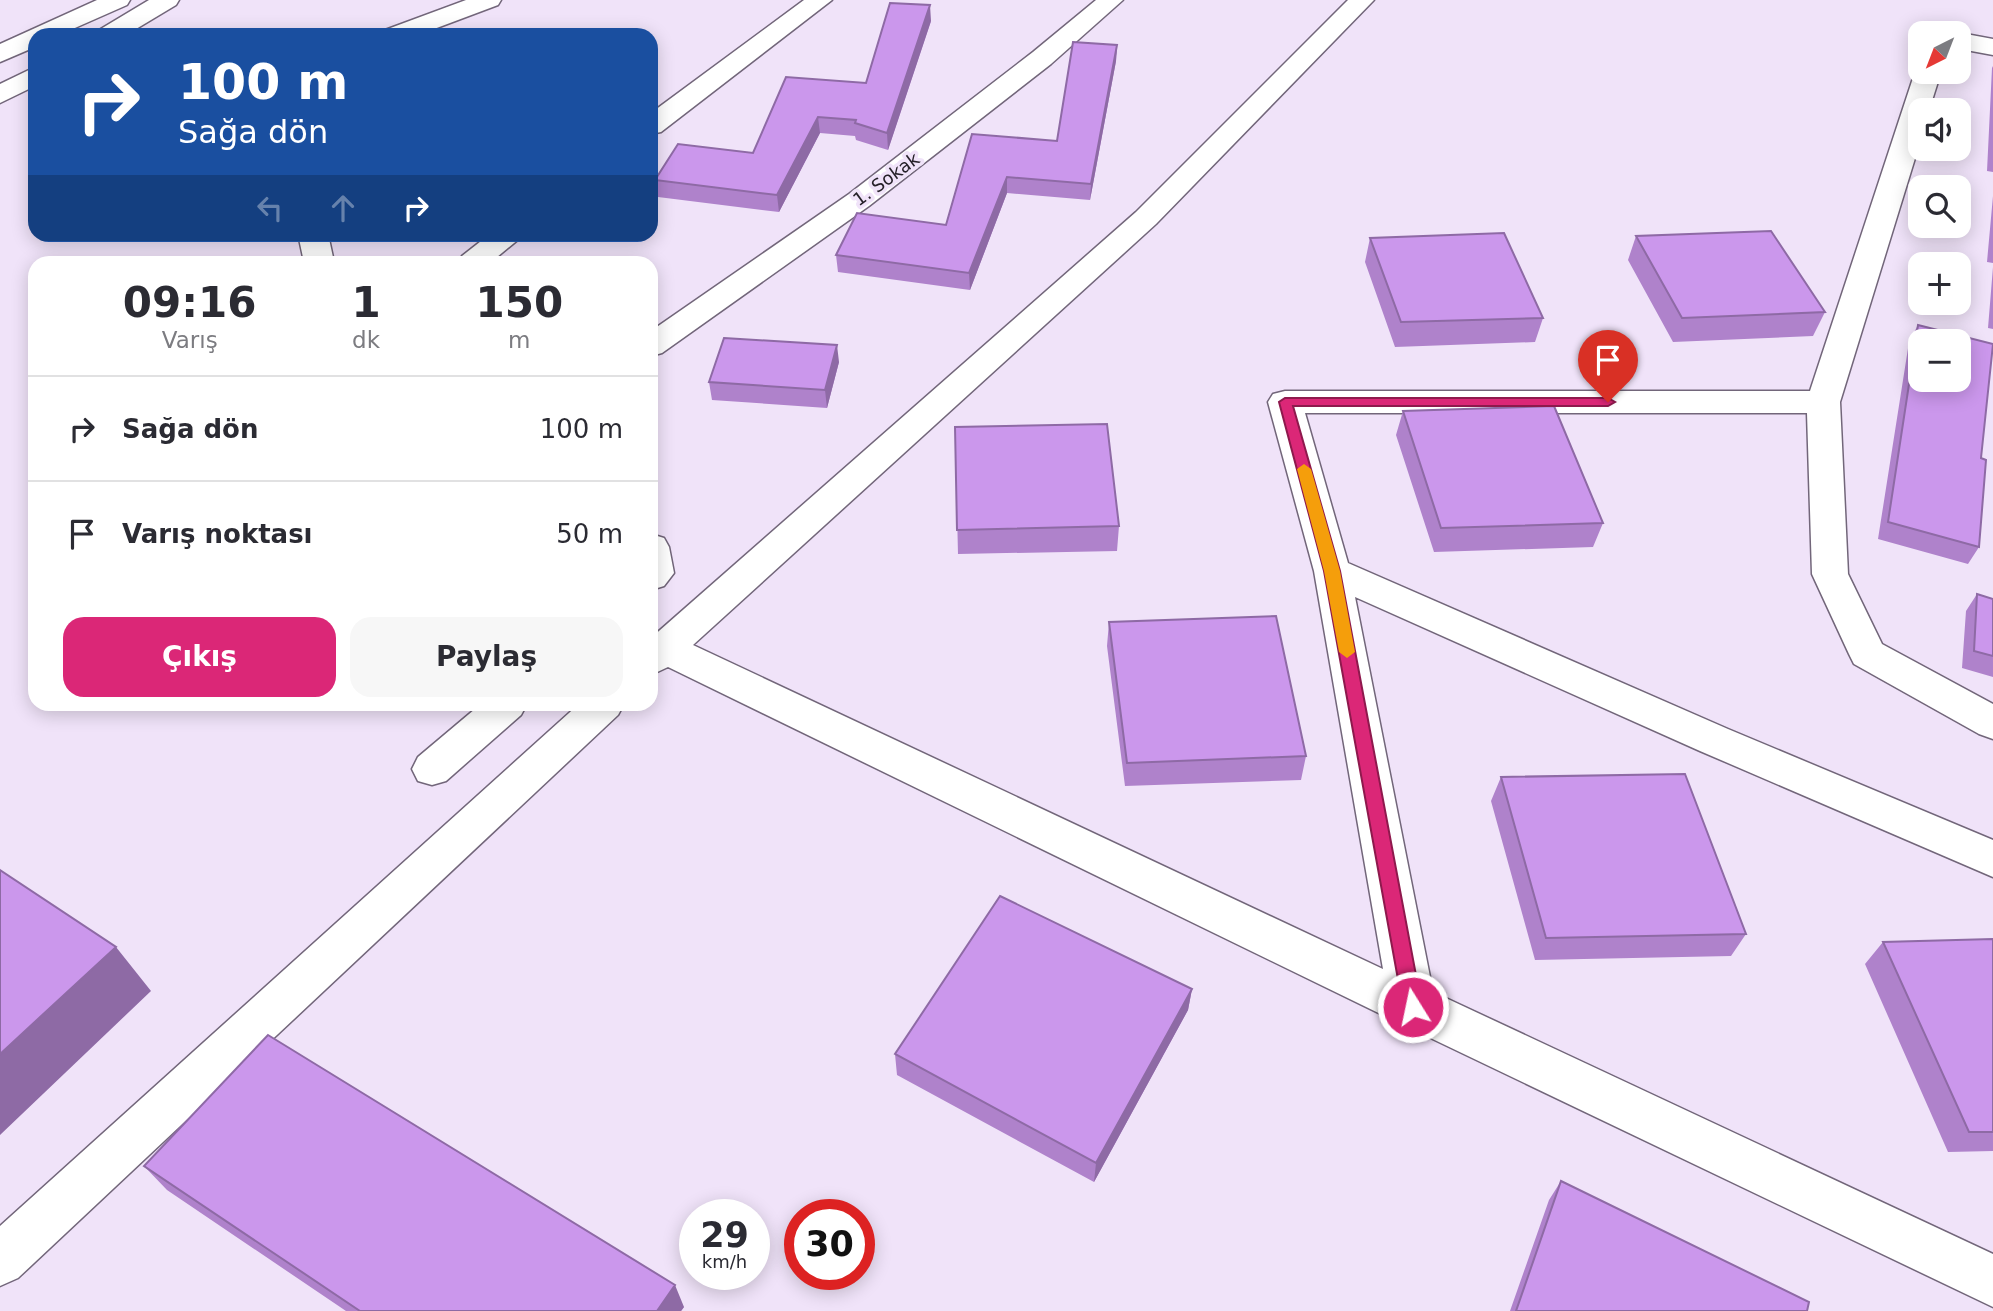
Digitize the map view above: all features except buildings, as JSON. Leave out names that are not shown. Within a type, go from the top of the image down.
[{"type":"street","points":[[54,28],[118,0]]},
{"type":"street","points":[[120,28],[167,0]]},
{"type":"street","points":[[413,28],[489,0]]},
{"type":"street","points":[[658,122],[820,0]]},
{"type":"street","name":"1. Sokak","points":[[658,341],[869,192],[1042,58],[1111,0]]},
{"type":"street","points":[[1362,0],[1146,218],[658,654],[1993,1281]]},
{"type":"street","points":[[0,25],[28,34]]},
{"type":"street","points":[[0,54],[28,40]]},
{"type":"street","points":[[1971,43],[1993,47]]},
{"type":"street","points":[[0,95],[28,79]]},
{"type":"street","points":[[1924,84],[1823,402],[1830,574],[1868,654],[1993,723]]},
{"type":"street","points":[[481,256],[499,242]]},
{"type":"street","points":[[1413,1007],[1332,571],[1285,402],[1823,402]]},
{"type":"street","points":[[1332,571],[1714,740],[1993,859]]},
{"type":"street","points":[[432,769],[499,711]]},
{"type":"street","points":[[0,1261],[596,711]]},
{"type":"slow traffic","points":[[1304,469],[1332,571],[1347,652]]},
{"type":"route","points":[[1413,1007],[1332,571],[1285,402],[1608,402]]}]
